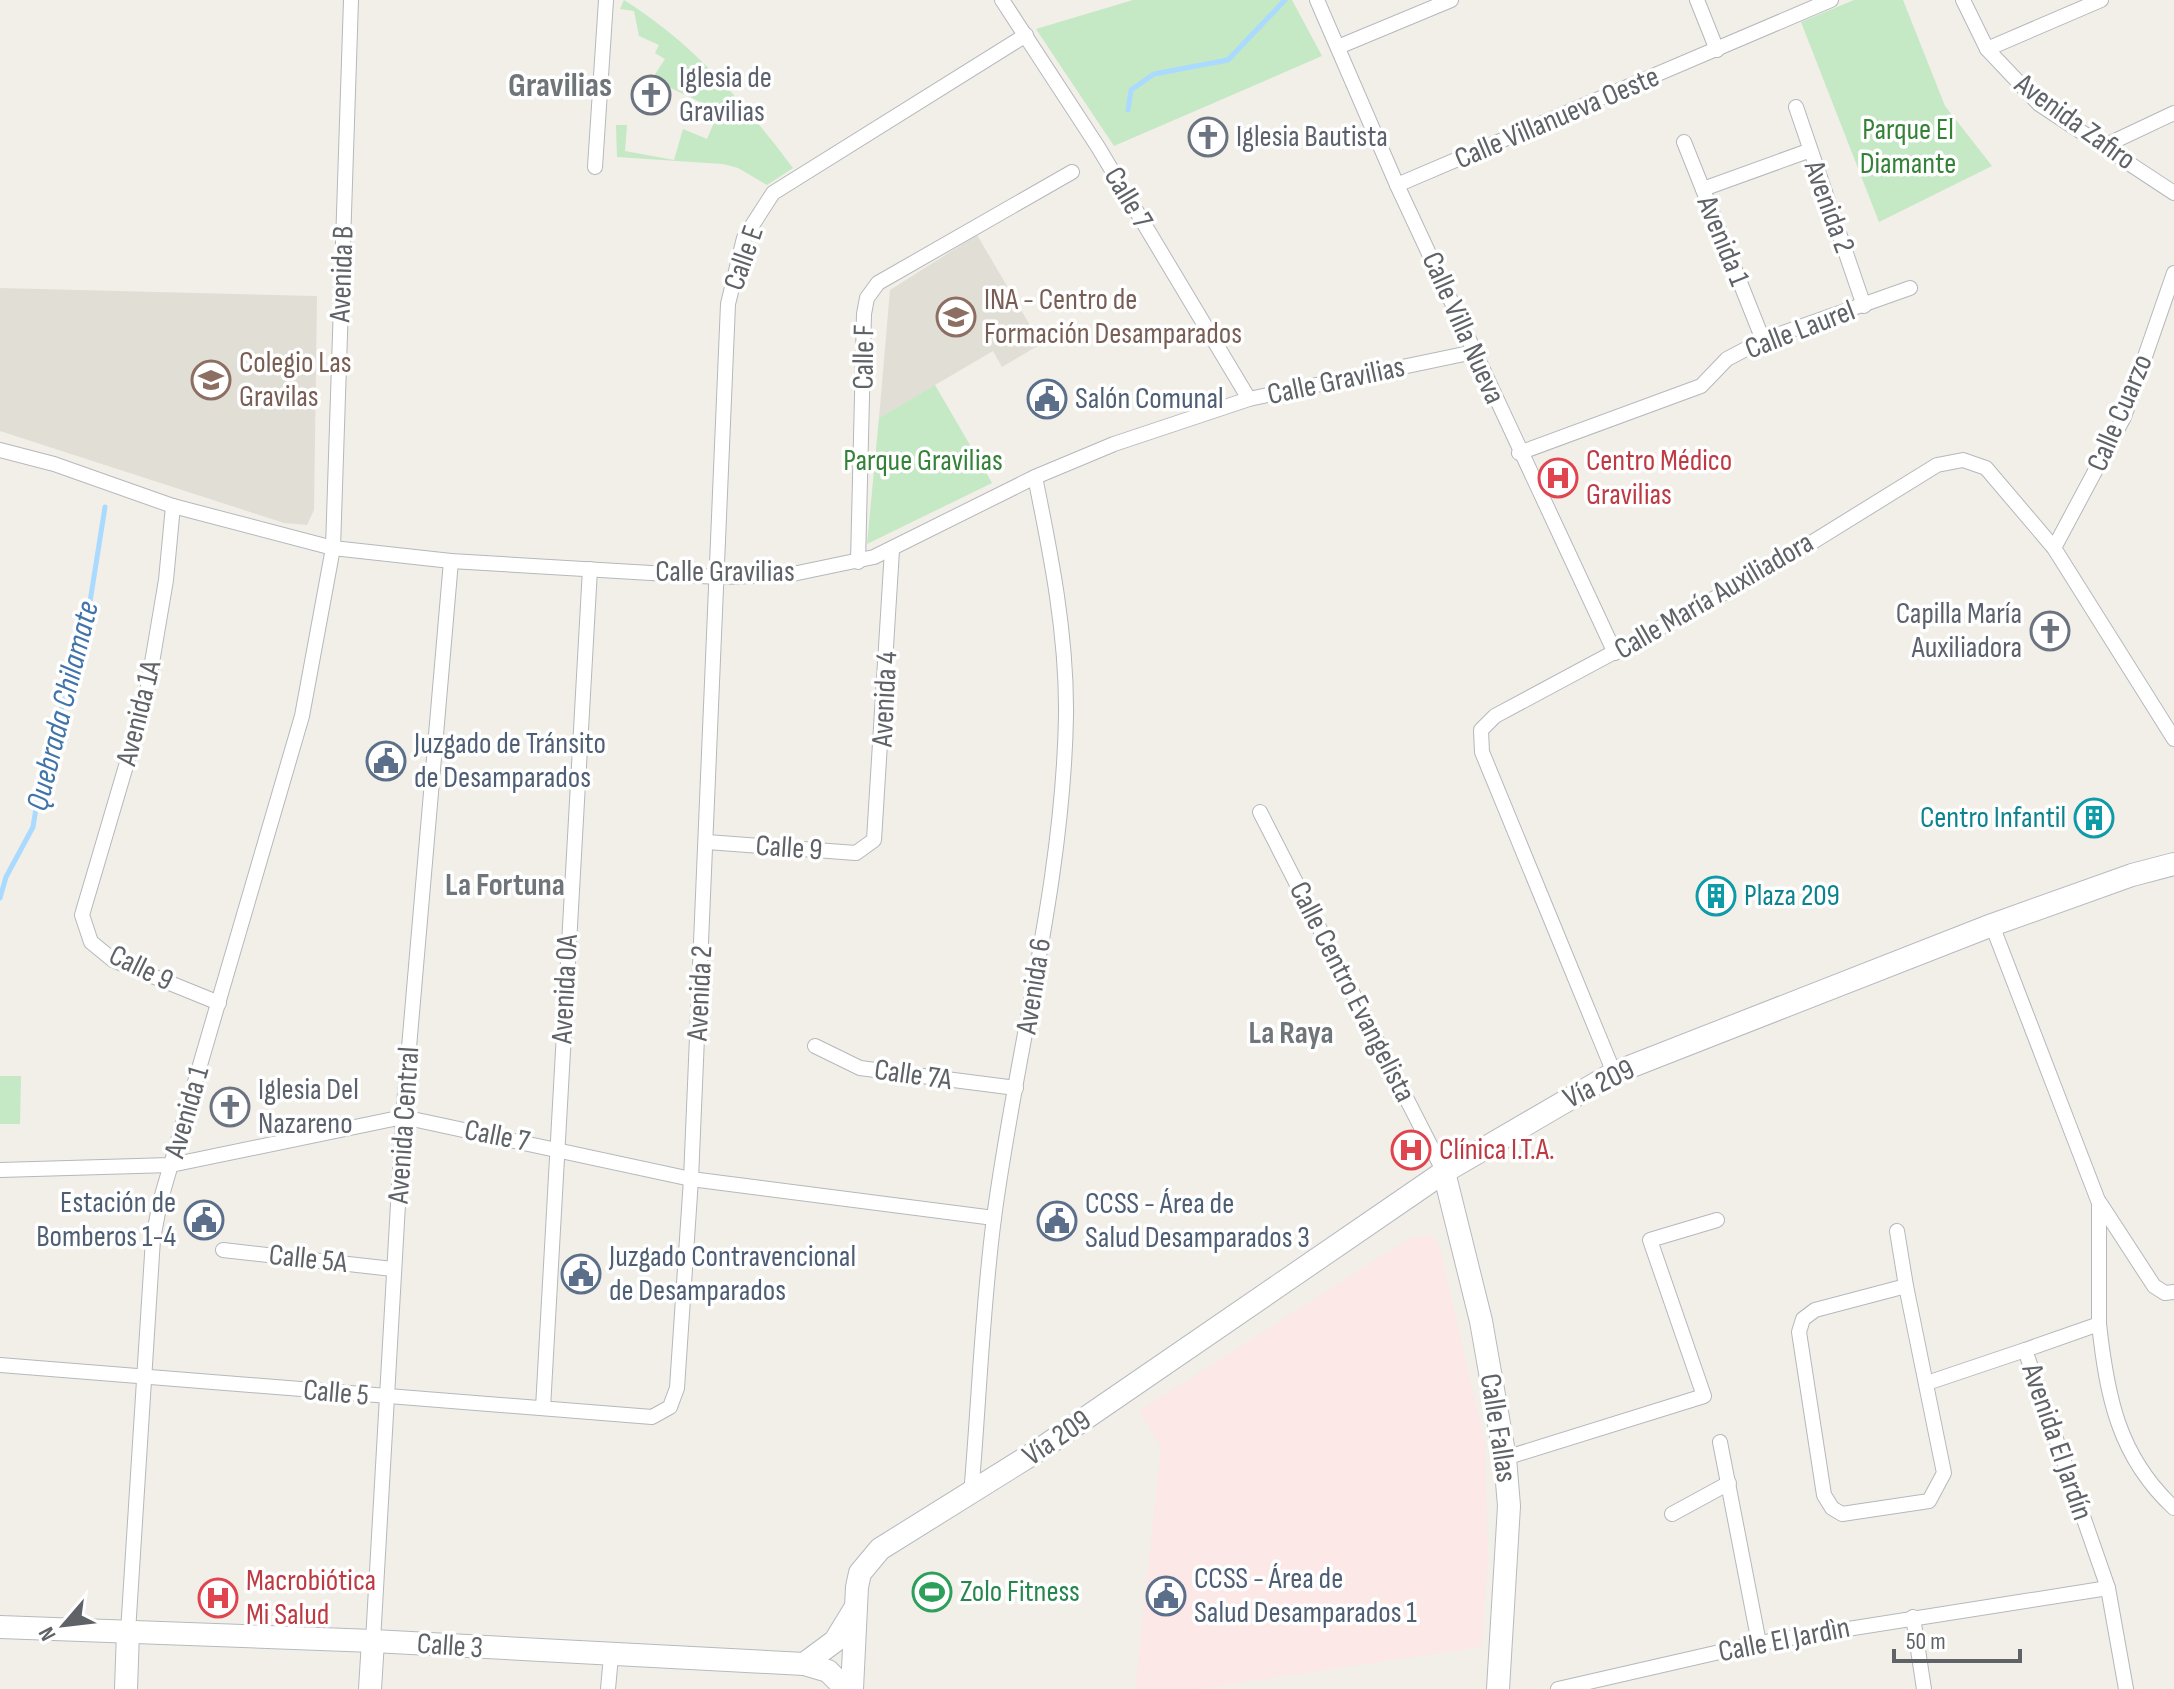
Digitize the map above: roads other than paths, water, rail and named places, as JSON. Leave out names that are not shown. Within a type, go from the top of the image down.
[{"type":"main road","name":"Vía 209","points":[[856,1606],[860,1573],[880,1549],[971,1495],[1444,1172],[1614,1073],[1992,925],[2132,875],[2174,864]]},
{"type":"main road","name":"Calle Fallas","points":[[1444,1172],[1481,1321],[1505,1458],[1509,1506],[1498,1689]]},
{"type":"main road","points":[[804,1664],[835,1641],[856,1606]]},
{"type":"main road","points":[[849,1689],[856,1606]]},
{"type":"main road","name":"Calle 3","points":[[0,1627],[373,1641],[804,1664]]},
{"type":"main road","name":"Avenida 1","points":[[126,1689],[128,1632]]},
{"type":"main road","name":"Avenida Central","points":[[370,1689],[373,1641]]},
{"type":"main road","points":[[804,1664],[828,1671],[849,1689]]},
{"type":"street","name":"Avenida B","points":[[333,548],[351,0]]},
{"type":"street","points":[[595,167],[606,0]]},
{"type":"street","name":"Calle 7","points":[[1002,0],[1249,399]]},
{"type":"street","name":"Calle Villa Nueva","points":[[1317,0],[1519,453],[1615,653]]},
{"type":"street","points":[[1338,47],[1451,0]]},
{"type":"street","points":[[1697,0],[1717,50]]},
{"type":"street","name":"Calle Villanueva Oeste","points":[[1397,185],[1831,0]]},
{"type":"street","name":"Avenida Zafiro","points":[[1963,0],[1987,49],[2039,104],[2174,193]]},
{"type":"street","points":[[1987,49],[2101,0]]},
{"type":"street","name":"Calle E","points":[[718,577],[728,304],[744,238],[773,193],[784,185],[1026,35]]},
{"type":"street","name":"Avenida 2","points":[[1796,107],[1808,151],[1864,306]]},
{"type":"street","points":[[2104,146],[2174,113]]},
{"type":"street","name":"Avenida 1","points":[[1684,142],[1763,340]]},
{"type":"street","points":[[1703,189],[1808,151]]},
{"type":"street","name":"Calle F","points":[[858,562],[864,314],[867,298],[878,283],[1072,172]]},
{"type":"street","name":"Calle Cuarzo","points":[[2054,548],[2124,417],[2174,273]]},
{"type":"street","name":"Calle Laurel","points":[[1519,453],[1701,386],[1727,359],[1763,340],[1910,288]]},
{"type":"street","name":"Calle Gravilias","points":[[0,450],[54,464],[173,506],[333,548],[451,561],[718,577],[788,575],[858,562],[892,550],[1035,477],[1114,444],[1249,399],[1474,352]]},
{"type":"street","name":"Calle María Auxiliadora","points":[[1614,1073],[1482,752],[1481,730],[1495,716],[1769,569],[1937,465],[1963,460],[1986,468],[2054,548],[2174,739]]},
{"type":"street","name":"Avenida 6","points":[[971,1495],[994,1218],[1059,815],[1066,715],[1065,665],[1052,561],[1035,477]]},
{"type":"street","name":"Avenida 1A","points":[[82,915],[146,698],[166,580],[173,506]]},
{"type":"street","name":"Avenida 1","points":[[128,1632],[153,1239],[171,1165],[302,716],[333,548]]},
{"type":"street","name":"Avenida 4","points":[[870,846],[878,833],[892,550]]},
{"type":"street","name":"Avenida Central","points":[[373,1641],[403,1117],[451,561]]},
{"type":"street","name":"Avenida 0A","points":[[543,1408],[555,1147],[590,569]]},
{"type":"street","name":"Avenida 2","points":[[670,1407],[677,1388],[691,1179],[718,577]]},
{"type":"street","name":"Calle Centro Evangelista","points":[[1260,812],[1444,1172]]},
{"type":"street","name":"Calle 9","points":[[707,842],[856,853],[870,846]]},
{"type":"street","name":"Calle 9","points":[[82,915],[91,942],[113,960],[219,1003]]},
{"type":"street","points":[[1992,925],[2099,1203],[2154,1286],[2165,1293],[2174,1292]]},
{"type":"street","name":"Calle 7A","points":[[815,1046],[860,1068],[1016,1088]]},
{"type":"street","name":"Calle 7","points":[[0,1170],[171,1165],[403,1117],[555,1147],[691,1179],[994,1218]]},
{"type":"street","points":[[2099,1203],[2099,1324],[2112,1413],[2135,1460],[2157,1492],[2174,1508]]},
{"type":"street","points":[[1505,1458],[1704,1396],[1650,1240],[1717,1220]]},
{"type":"street","points":[[1897,1231],[1944,1473],[1929,1501],[1842,1514],[1832,1508],[1824,1495],[1799,1332],[1803,1319],[1815,1310],[1906,1286]]},
{"type":"street","name":"Calle 5A","points":[[223,1250],[393,1269]]},
{"type":"street","name":"Avenida El Jardín","points":[[2099,1324],[2025,1350],[2108,1588],[2126,1689]]},
{"type":"street","points":[[1927,1383],[2025,1350]]},
{"type":"street","name":"Calle 5","points":[[0,1365],[652,1417],[670,1407]]},
{"type":"street","points":[[1720,1442],[1759,1643]]},
{"type":"street","points":[[1672,1514],[1729,1483]]},
{"type":"street","name":"Calle El Jardìn","points":[[1558,1689],[1759,1643],[2108,1588]]},
{"type":"street","points":[[1913,1617],[1924,1689]]},
{"type":"street","points":[[608,1689],[611,1656]]},
{"type":"waterway","points":[[1128,110],[1131,90],[1154,74],[1228,60],[1285,0]]},
{"type":"waterway","name":"Quebrada Chilamate","points":[[0,898],[6,877],[33,827],[41,777],[86,627],[105,507]]},
{"type":"place","name":"Iglesia de Gravilias","points":[[651,95]]},
{"type":"place","name":"Iglesia Bautista","points":[[1208,137]]},
{"type":"place","name":"INA - Centro de Formación Desamparados","points":[[956,317]]},
{"type":"place","name":"Colegio Las Gravilas","points":[[211,380]]},
{"type":"place","name":"Salón Comunal","points":[[1047,399]]},
{"type":"place","name":"Centro Médico Gravilias","points":[[1558,478]]},
{"type":"place","name":"Capilla María Auxiliadora","points":[[2050,631]]},
{"type":"place","name":"Juzgado de Tránsito de Desamparados","points":[[386,761]]},
{"type":"place","name":"Centro Infantil","points":[[2094,818]]},
{"type":"place","name":"Plaza 209","points":[[1716,896]]},
{"type":"place","name":"Iglesia Del Nazareno","points":[[230,1107]]},
{"type":"place","name":"Clínica I.T.A.","points":[[1411,1150]]},
{"type":"place","name":"Estación de Bomberos 1-4","points":[[204,1220]]},
{"type":"place","name":"CCSS - Área de Salud Desamparados 3","points":[[1057,1221]]},
{"type":"place","name":"Juzgado Contravencional de Desamparados","points":[[581,1274]]},
{"type":"place","name":"Zolo Fitness","points":[[932,1592]]},
{"type":"place","name":"CCSS - Área de Salud Desamparados 1","points":[[1166,1596]]},
{"type":"place","name":"Macrobiótica Mi Salud","points":[[218,1598]]},
{"type":"district","name":"Gravilias","points":[[560,85]]},
{"type":"district","name":"La Fortuna","points":[[505,885]]},
{"type":"district","name":"La Raya","points":[[1291,1033]]},
{"type":"park label","name":"Parque El Diamante","points":[[1908,147]]},
{"type":"park label","name":"Parque Gravilias","points":[[923,461]]}]
